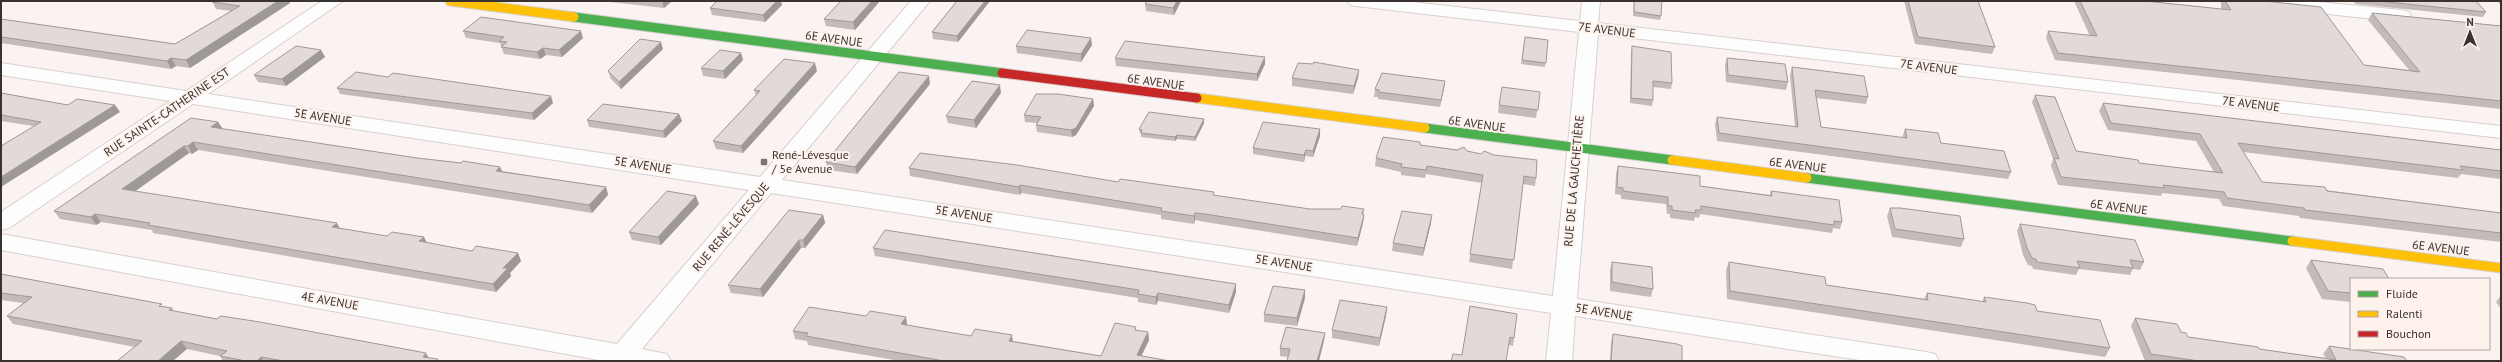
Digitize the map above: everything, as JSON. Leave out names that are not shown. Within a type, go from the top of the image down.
[{"type":"street","name":"RUE SAINTE-CATHERINE EST","points":[[1,223],[334,1]]},
{"type":"street","name":"6E AVENUE","points":[[450,1],[2501,268]]},
{"type":"street","name":"RUE RENÉ-LÉVESQUE","points":[[620,358],[921,1]]},
{"type":"street","name":"7E AVENUE","points":[[1356,1],[2501,132]]},
{"type":"street","name":"RUE DE LA GAUCHETIÈRE","points":[[1559,361],[1591,1]]},
{"type":"street","points":[[2254,1],[2416,18]]},
{"type":"street","name":"5E AVENUE","points":[[1,69],[768,184],[1926,361]]},
{"type":"street","name":"4E AVENUE","points":[[1,242],[620,358],[658,361]]},
{"type":"building","points":[[212,1],[278,1],[186,60],[171,58],[167,61],[1,37],[1,19],[175,44],[240,6]]},
{"type":"building","points":[[717,1],[777,1],[763,15],[710,8]]},
{"type":"building","points":[[841,1],[872,1],[853,22],[824,19]]},
{"type":"building","points":[[957,1],[985,1],[957,36],[932,32]]},
{"type":"building","points":[[1147,1],[1177,1],[1173,8],[1145,4]]},
{"type":"building","points":[[1634,1],[1662,1],[1661,16],[1634,12]]},
{"type":"building","points":[[1908,1],[1978,1],[1995,47],[1918,37]]},
{"type":"building","points":[[2080,1],[2145,1],[2231,10],[2225,1],[2264,1],[2321,7],[2364,65],[2420,72],[2372,13],[2501,26],[2501,101],[2058,53],[2048,31],[2097,36]]},
{"type":"building","points":[[2377,1],[2476,1],[2486,12]]},
{"type":"building","points":[[481,17],[581,31],[559,50],[543,48],[537,52],[501,47],[507,42],[499,41],[504,37],[463,31]]},
{"type":"building","points":[[1027,30],[1091,38],[1081,54],[1016,46]]},
{"type":"building","points":[[1525,37],[1548,40],[1546,63],[1522,60]]},
{"type":"building","points":[[640,39],[661,42],[619,82],[608,71]]},
{"type":"building","points":[[1125,41],[1265,57],[1257,74],[1115,58]]},
{"type":"building","points":[[296,46],[321,50],[282,79],[254,75]]},
{"type":"building","points":[[1632,46],[1671,52],[1672,83],[1653,81],[1653,100],[1631,98]]},
{"type":"building","points":[[720,50],[741,53],[723,71],[701,68]]},
{"type":"building","points":[[1727,58],[1785,64],[1788,82],[1728,75]]},
{"type":"building","points":[[784,59],[815,63],[741,146],[713,141],[760,91],[754,90]]},
{"type":"building","points":[[1314,62],[1359,70],[1354,86],[1292,78],[1298,63],[1313,64]]},
{"type":"building","points":[[1792,67],[1864,76],[1868,97],[1815,90],[1821,127],[1907,138],[1905,129],[1938,133],[1941,143],[2004,151],[2011,172],[1719,133],[1717,117],[1798,127]]},
{"type":"building","points":[[356,72],[388,77],[393,73],[551,96],[532,113],[337,88]]},
{"type":"building","points":[[899,72],[929,76],[855,167],[826,162]]},
{"type":"building","points":[[1382,73],[1445,81],[1441,100],[1379,92],[1379,90],[1375,89]]},
{"type":"building","points":[[972,81],[1000,85],[974,120],[946,116]]},
{"type":"building","points":[[1502,87],[1540,92],[1538,110],[1499,105]]},
{"type":"building","points":[[1,93],[68,105],[77,99],[115,105],[1,177],[1,146],[41,122],[1,115]]},
{"type":"building","points":[[1036,94],[1058,94],[1093,99],[1076,128],[1071,130],[1036,125],[1041,117],[1024,115]]},
{"type":"building","points":[[2035,95],[2055,97],[2076,151],[2138,160],[2139,163],[2223,173],[2200,134],[2111,123],[2103,103],[2501,150],[2501,171],[2460,166],[2463,170],[2238,143],[2262,182],[2325,187],[2327,191],[2501,213],[2501,233],[2305,210],[2304,208],[2227,198],[2224,192],[2163,185],[2165,188],[2061,177],[2054,158],[2059,159]]},
{"type":"building","points":[[603,104],[679,114],[663,131],[587,120]]},
{"type":"building","points":[[1149,112],[1204,119],[1195,137],[1177,135],[1175,137],[1141,133],[1142,130],[1139,129]]},
{"type":"building","points":[[191,118],[218,122],[211,127],[417,158],[461,163],[463,161],[500,167],[496,171],[606,187],[589,205],[193,142],[188,146],[184,146],[122,189],[337,223],[332,227],[387,236],[392,232],[424,237],[419,241],[472,251],[476,246],[518,253],[503,268],[508,268],[493,284],[148,225],[150,223],[95,214],[91,217],[54,211]]},
{"type":"building","points":[[1263,122],[1320,129],[1313,151],[1306,150],[1304,155],[1253,148]]},
{"type":"building","points":[[1383,137],[1420,142],[1420,145],[1457,150],[1464,147],[1467,151],[1481,154],[1484,151],[1494,155],[1537,160],[1536,178],[1524,176],[1514,260],[1470,254],[1483,175],[1427,166],[1426,170],[1401,167],[1402,164],[1376,158]]},
{"type":"building","points":[[920,153],[1017,165],[1118,182],[1120,179],[1214,192],[1213,195],[1310,209],[1341,209],[1342,206],[1364,209],[1362,214],[1364,215],[1358,238],[1205,214],[1195,213],[1194,216],[1161,211],[1162,208],[1020,185],[1019,187],[909,168]]},
{"type":"building","points":[[1618,166],[1700,176],[1700,186],[1772,196],[1771,191],[1839,200],[1842,222],[1834,221],[1834,225],[1701,206],[1701,210],[1695,210],[1696,213],[1672,210],[1672,206],[1668,206],[1668,197],[1623,191],[1623,188],[1617,187]]},
{"type":"building","points":[[667,191],[696,196],[658,237],[629,232]]},
{"type":"building","points":[[1890,208],[1960,216],[1964,239],[1895,229]]},
{"type":"building","points":[[789,210],[823,215],[803,240],[799,240],[760,289],[728,285]]},
{"type":"building","points":[[1402,211],[1432,215],[1424,248],[1393,243]]},
{"type":"building","points":[[2020,224],[2135,240],[2144,262],[2130,260],[2133,268],[2077,261],[2080,268],[2037,262],[2036,259],[2032,258],[2027,248]]},
{"type":"building","points":[[885,230],[1236,284],[1229,305],[1158,293],[1156,297],[1138,294],[1139,290],[873,248]]},
{"type":"building","points":[[2311,260],[2383,269],[2388,278],[2350,278],[2350,293],[2328,291]]},
{"type":"building","points":[[1612,262],[1652,267],[1653,289],[1612,282]]},
{"type":"building","points":[[1729,262],[1825,277],[1826,285],[1928,300],[1927,293],[1986,302],[1984,297],[2027,303],[2035,305],[2037,311],[2100,320],[2110,348],[1730,291]]},
{"type":"building","points":[[1,274],[162,304],[159,306],[172,308],[169,310],[217,319],[221,316],[260,322],[426,353],[423,357],[438,359],[437,361],[284,361],[261,357],[257,361],[246,361],[220,356],[227,351],[181,341],[158,361],[117,361],[142,341],[7,316],[32,297],[1,293]]},
{"type":"building","points":[[1273,286],[1305,290],[1297,318],[1264,314]]},
{"type":"building","points":[[1340,300],[1387,307],[1380,338],[1332,330]]},
{"type":"building","points":[[1470,306],[1517,314],[1514,338],[1510,337],[1506,361],[1451,361],[1453,354],[1462,355]]},
{"type":"building","points":[[809,307],[866,316],[870,311],[906,317],[901,324],[971,336],[975,329],[1012,335],[1009,341],[1101,356],[1115,323],[1136,327],[1135,330],[1148,332],[1137,355],[1170,361],[944,361],[806,336],[808,333],[793,331]]},
{"type":"building","points":[[2135,318],[2177,324],[2181,332],[2186,333],[2188,337],[2258,347],[2259,349],[2336,360],[2329,346],[2404,357],[2407,361],[2199,361],[2151,354]]},
{"type":"building","points":[[1286,327],[1325,333],[1317,361],[1287,361],[1290,349],[1280,348]]},
{"type":"building","points":[[1613,334],[1677,344],[1682,346],[1682,361],[1611,361]]},
{"type":"traffic: fast","points":[[574,17],[1002,73]]},
{"type":"traffic: fast","points":[[1425,128],[1672,160]]},
{"type":"traffic: fast","points":[[1807,178],[2292,241]]},
{"type":"traffic: slow","points":[[450,1],[574,17]]},
{"type":"traffic: slow","points":[[1197,98],[1425,128]]},
{"type":"traffic: slow","points":[[1672,160],[1807,178]]},
{"type":"traffic: slow","points":[[2292,241],[2501,268]]},
{"type":"traffic: jam","points":[[1002,73],[1197,98]]},
{"type":"place","name":"René-Lévesque / 5e Avenue","points":[[764,162]]}]
